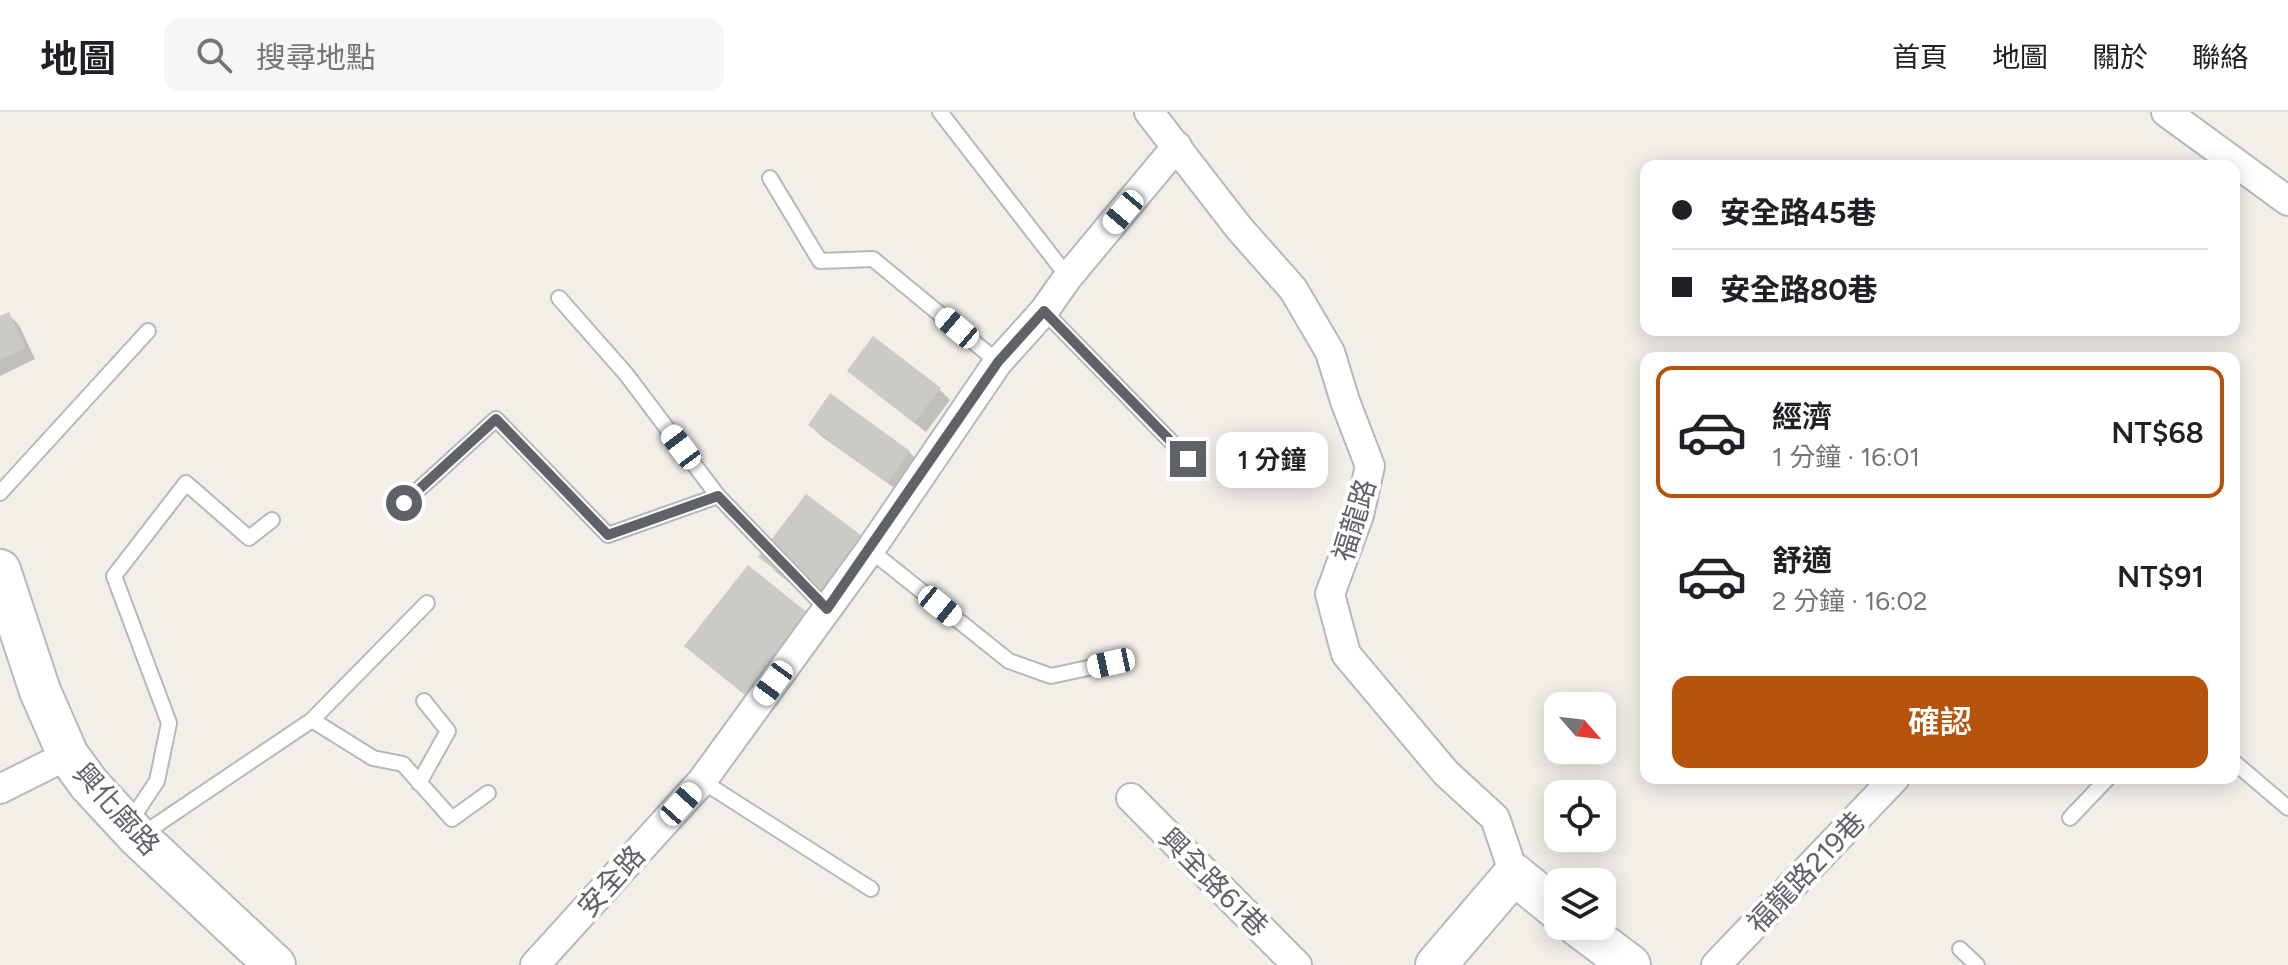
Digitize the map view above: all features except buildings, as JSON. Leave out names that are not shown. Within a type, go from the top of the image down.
[{"type":"street","name":"福龍路","points":[[1149,112],[1239,228],[1293,289],[1330,352],[1370,466],[1359,515],[1330,594],[1346,654],[1446,773],[1495,818],[1514,874]]},
{"type":"street","points":[[2166,112],[2232,160]]},
{"type":"street","name":"安全路","points":[[535,965],[702,781],[870,550],[998,362],[1044,311],[1068,277],[1177,146]]},
{"type":"street","points":[[2240,166],[2288,201]]},
{"type":"street","name":"興化廍路","points":[[0,570],[40,691],[68,755],[89,784],[133,831],[275,965]]},
{"type":"street","points":[[0,789],[68,755]]},
{"type":"street","name":"福龍路219巷","points":[[1716,965],[1889,784]]},
{"type":"street","name":"興全路61巷","points":[[1131,798],[1297,965]]},
{"type":"street","points":[[1436,965],[1514,874],[1544,899]]},
{"type":"street","points":[[1597,940],[1630,965]]},
{"type":"lane","points":[[940,112],[1068,277]]},
{"type":"lane","points":[[770,178],[820,261],[873,259],[998,362]]},
{"type":"lane","points":[[559,298],[626,374],[718,496],[827,609]]},
{"type":"lane","points":[[1044,311],[1188,459]]},
{"type":"lane","points":[[0,493],[148,331]]},
{"type":"lane","points":[[404,503],[496,419],[608,535],[718,496]]},
{"type":"lane","points":[[133,831],[157,781],[169,723],[114,576],[186,483],[249,538],[272,520]]},
{"type":"lane","points":[[870,550],[1009,661],[1051,676],[1111,663]]},
{"type":"lane","points":[[133,831],[312,720],[427,603]]},
{"type":"lane","points":[[419,783],[448,731],[424,701]]},
{"type":"lane","points":[[312,720],[373,758],[403,764],[452,819],[488,793]]},
{"type":"lane","points":[[2240,767],[2288,808]]},
{"type":"lane","points":[[702,781],[871,889]]},
{"type":"lane","points":[[2070,818],[2102,784]]},
{"type":"lane","points":[[1960,949],[1977,965]]},
{"type":"route","points":[[404,503],[496,419],[608,535],[718,496],[827,609],[998,362],[1044,311],[1188,459]]}]
